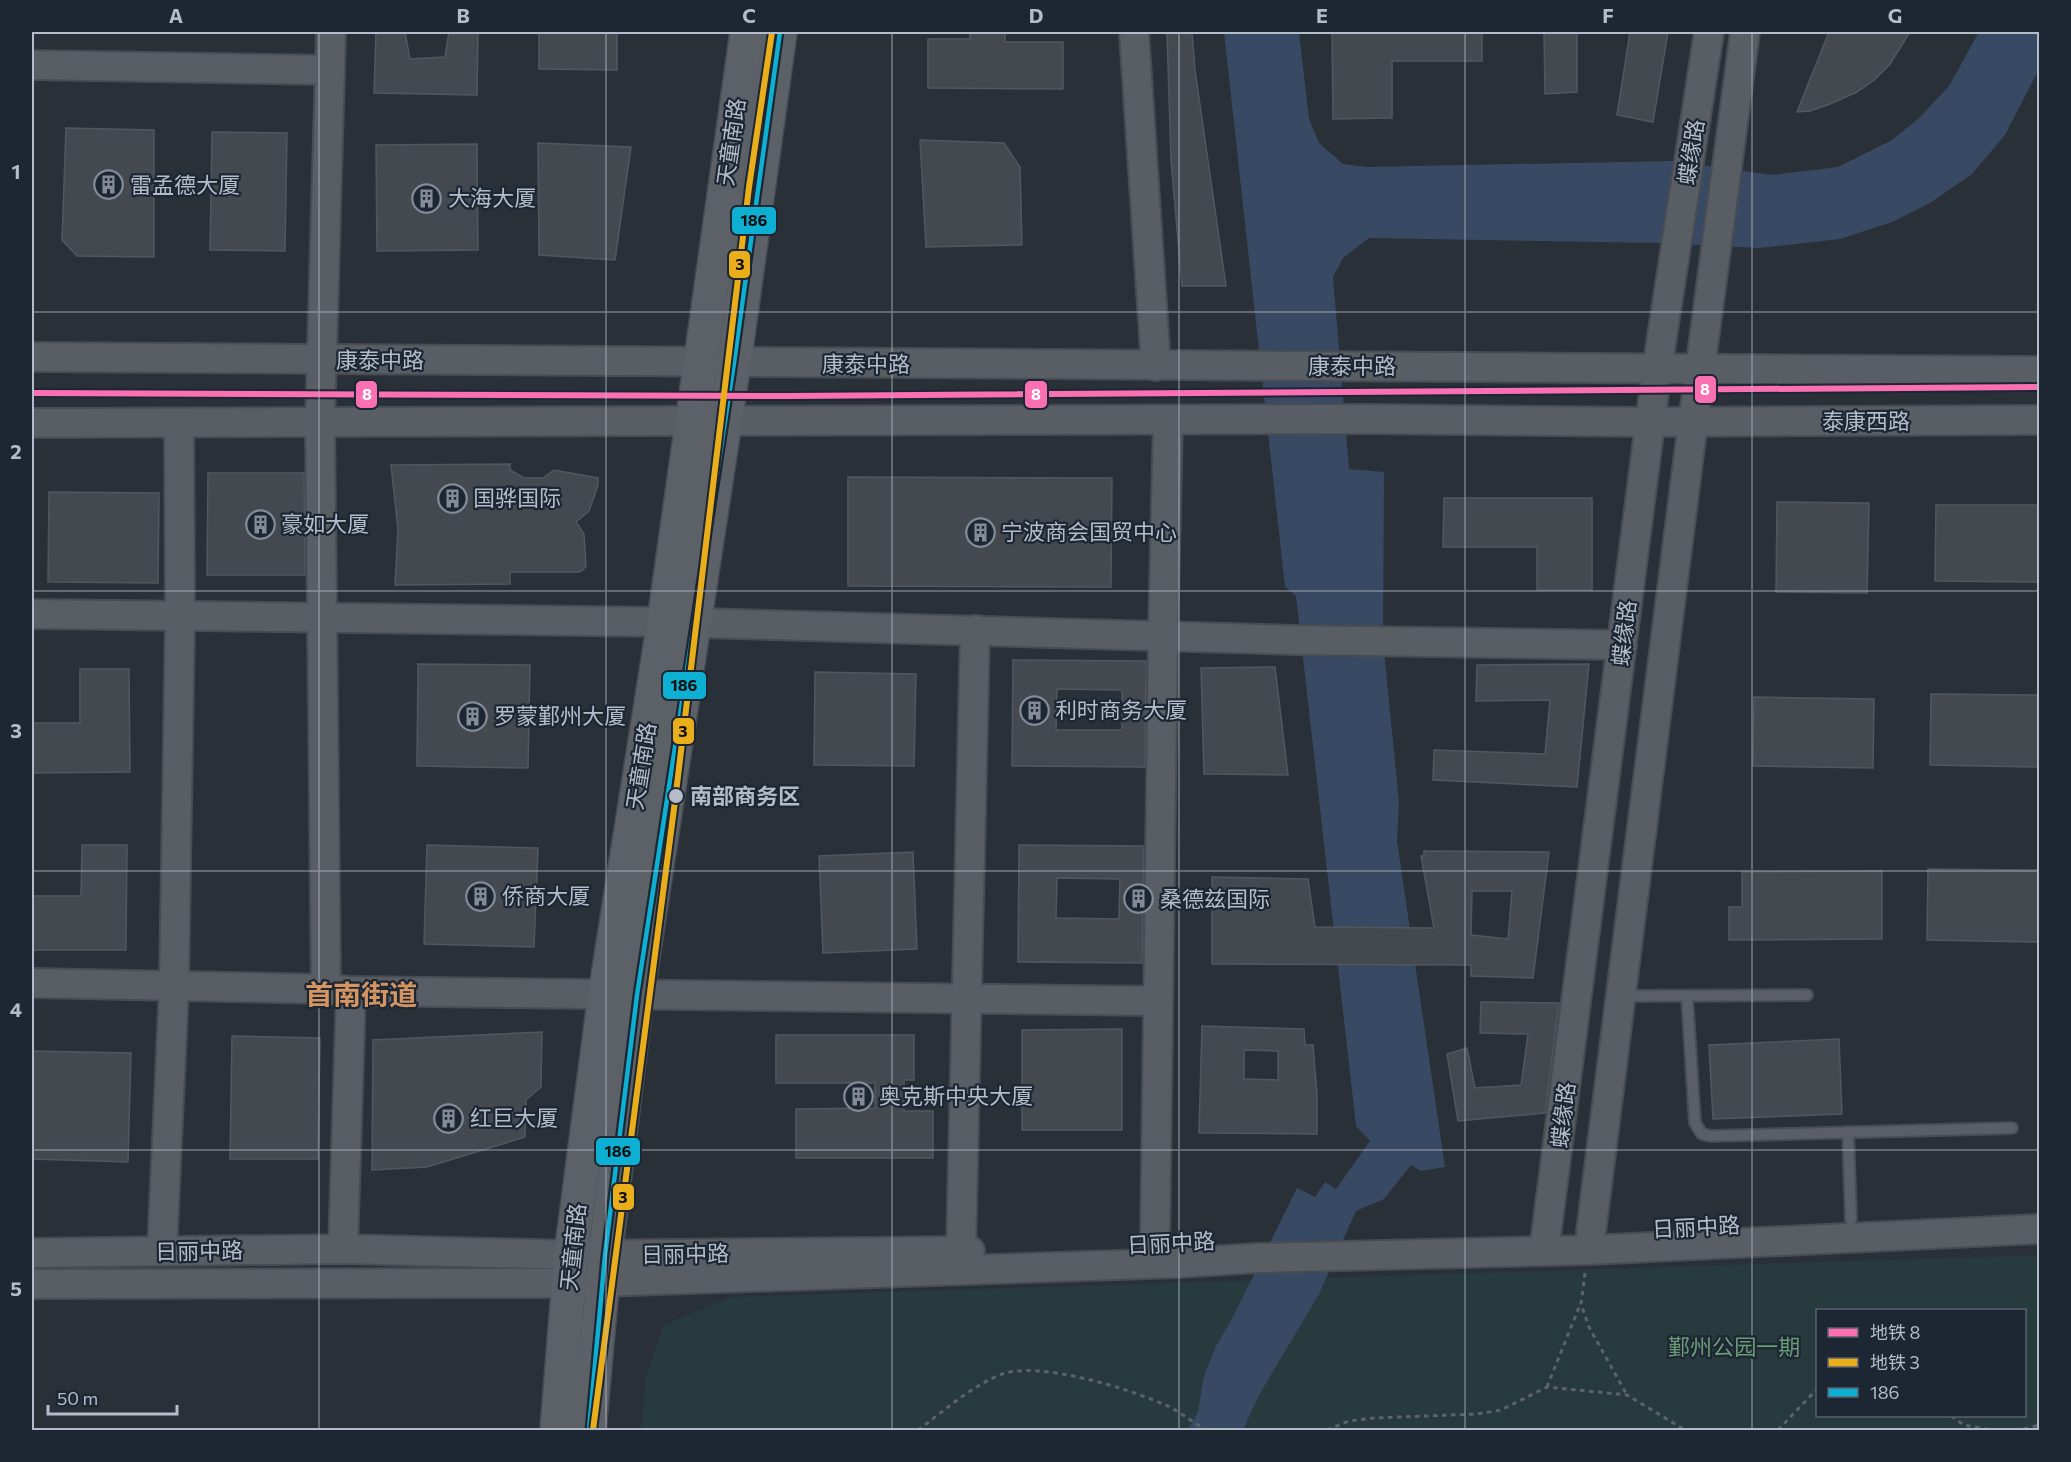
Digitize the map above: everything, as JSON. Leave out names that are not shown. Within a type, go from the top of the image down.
[{"type":"main road","name":"天童南路","points":[[679,622],[691,422],[747,32]]},
{"type":"main road","name":"天童南路","points":[[557,1431],[570,1269],[621,995],[679,622],[725,422],[780,32]]},
{"type":"main road","name":"天童南路","points":[[589,1431],[604,1268],[621,995]]},
{"type":"street","points":[[331,32],[320,422],[322,618],[338,990],[343,1249]]},
{"type":"street","points":[[1134,32],[1156,366]]},
{"type":"street","name":"蝶缘路","points":[[1546,1236],[1657,369],[1709,32]]},
{"type":"street","name":"蝶缘路","points":[[1590,1241],[1693,422],[1745,32]]},
{"type":"street","points":[[32,64],[330,70]]},
{"type":"street","name":"康泰中路","points":[[32,357],[1156,366],[1365,365],[1700,370]]},
{"type":"street","points":[[1700,370],[2040,371]]},
{"type":"street","points":[[32,423],[1370,419],[1693,422]]},
{"type":"street","name":"泰康西路","points":[[1693,422],[2040,420]]},
{"type":"street","points":[[1155,1245],[1168,421]]},
{"type":"street","points":[[162,1251],[174,986],[180,616],[179,423]]},
{"type":"street","points":[[32,614],[679,622],[1295,640],[1622,645]]},
{"type":"street","points":[[961,1251],[975,630]]},
{"type":"street","points":[[32,983],[621,995],[1158,1001]]},
{"type":"street","name":"日丽中路","points":[[1590,1241],[1851,1220],[2040,1212]]},
{"type":"street","name":"日丽中路","points":[[1356,1246],[1546,1236],[1590,1241],[2040,1229]]},
{"type":"street","points":[[1262,1248],[1590,1241]]},
{"type":"street","name":"日丽中路","points":[[32,1284],[604,1268],[961,1251],[1155,1245],[1262,1248]]},
{"type":"street","name":"日丽中路","points":[[604,1268],[1154,1264],[1262,1248]]},
{"type":"street","name":"日丽中路","points":[[32,1253],[343,1249],[570,1269]]},
{"type":"lane","points":[[1621,996],[1807,995]]},
{"type":"lane","points":[[1687,996],[1695,1123],[1702,1134],[1711,1136],[2012,1128]]},
{"type":"lane","points":[[1848,1132],[1851,1220]]},
{"type":"path","points":[[1547,1387],[1581,1304],[1590,1241]]},
{"type":"path","points":[[1581,1304],[1589,1326],[1627,1395]]},
{"type":"path","points":[[918,1431],[975,1387],[1004,1373],[1037,1371],[1065,1374],[1119,1388],[1166,1405],[1206,1431]]},
{"type":"path","points":[[1327,1431],[1349,1421],[1400,1416],[1460,1415],[1501,1410],[1547,1387],[1627,1395],[1685,1431]]},
{"type":"path","points":[[1778,1431],[1816,1390]]},
{"type":"path","points":[[1952,1417],[1964,1425],[1991,1431]]},
{"type":"path","points":[[1997,1431],[2040,1425]]},
{"type":"green space","name":"鄞州公园一期","points":[[2039,1255],[2039,1430],[641,1430],[646,1376],[664,1325],[731,1297]]},
{"type":"water","points":[[1224,32],[1299,32],[1309,119],[1319,143],[1343,164],[1367,167],[1672,161],[1772,175],[1838,167],[1892,140],[1918,119],[1949,86],[1979,32],[2039,32],[2039,69],[2005,135],[1972,174],[1930,203],[1892,222],[1840,239],[1759,248],[1660,243],[1369,238],[1343,258],[1333,277],[1349,469],[1384,472],[1383,641],[1399,802],[1397,841],[1445,1167],[1421,1171],[1411,1165],[1384,1199],[1356,1211],[1319,1294],[1258,1397],[1243,1430],[1188,1430],[1198,1412],[1204,1376],[1216,1346],[1233,1317],[1297,1188],[1315,1197],[1325,1182],[1336,1189],[1370,1141],[1356,1126],[1296,596],[1285,587]]},
{"type":"building","points":[[376,32],[405,32],[410,59],[445,57],[449,32],[478,32],[477,95],[374,93]]},
{"type":"building","points":[[539,32],[617,32],[617,70],[539,69]]},
{"type":"building","points":[[970,32],[1005,32],[1005,42],[1063,42],[1063,89],[928,88],[928,39],[970,39]]},
{"type":"building","points":[[1167,32],[1192,32],[1195,70],[1226,286],[1182,286],[1171,160]]},
{"type":"building","points":[[1332,32],[1482,32],[1482,61],[1392,61],[1392,118],[1333,119]]},
{"type":"building","points":[[1544,32],[1577,32],[1577,92],[1545,94]]},
{"type":"building","points":[[1630,32],[1668,32],[1653,122],[1617,115]]},
{"type":"building","points":[[1829,32],[1910,32],[1890,64],[1874,80],[1857,92],[1830,104],[1810,111],[1797,112]]},
{"type":"building","name":"雷孟德大厦","points":[[66,128],[154,130],[154,257],[77,256],[62,240]]},
{"type":"building","points":[[212,132],[287,133],[285,251],[210,250]]},
{"type":"building","points":[[920,140],[1004,143],[1020,167],[1022,245],[926,247]]},
{"type":"building","points":[[538,143],[631,147],[615,260],[539,255]]},
{"type":"building","name":"大海大厦","points":[[477,144],[478,250],[377,251],[376,145]]},
{"type":"building","name":"国骅国际","points":[[510,464],[510,470],[524,478],[543,478],[554,470],[598,478],[598,485],[589,511],[576,522],[584,534],[586,566],[583,570],[579,572],[510,572],[510,584],[395,585],[398,530],[391,465]]},
{"type":"building","name":"豪如大厦","points":[[208,473],[304,473],[305,575],[207,575]]},
{"type":"building","name":"宁波商会国贸中心","points":[[848,477],[1112,478],[1111,587],[848,586]]},
{"type":"building","points":[[49,492],[159,493],[158,583],[48,582]]},
{"type":"building","points":[[1444,498],[1592,498],[1592,590],[1537,590],[1537,547],[1443,547]]},
{"type":"building","points":[[1777,502],[1869,503],[1867,593],[1776,592]]},
{"type":"building","points":[[1936,505],[2040,505],[2040,582],[1935,581]]},
{"type":"building","name":"利时商务大厦","points":[[1013,660],[1146,661],[1145,767],[1012,766]],"holes":[[[1057,689],[1122,690],[1122,730],[1056,730]]]},
{"type":"building","name":"罗蒙鄞州大厦","points":[[418,664],[530,665],[528,768],[417,766]]},
{"type":"building","points":[[1589,664],[1577,787],[1433,780],[1434,750],[1545,754],[1550,700],[1476,701],[1477,665]]},
{"type":"building","points":[[1275,667],[1288,775],[1204,774],[1201,668]]},
{"type":"building","points":[[80,669],[129,669],[130,772],[32,773],[32,723],[80,723]]},
{"type":"building","points":[[815,672],[916,674],[914,766],[814,765]]},
{"type":"building","points":[[1931,694],[2040,695],[2040,767],[1930,765]]},
{"type":"building","points":[[1754,697],[1874,699],[1873,768],[1753,766]]},
{"type":"building","points":[[82,845],[127,845],[126,950],[32,950],[32,896],[81,896]]},
{"type":"building","name":"侨商大厦","points":[[427,845],[538,848],[534,947],[424,944]]},
{"type":"building","name":"桑德兹国际","points":[[1019,845],[1144,846],[1142,963],[1018,962]],"holes":[[[1057,878],[1120,879],[1119,919],[1056,918]]]},
{"type":"building","points":[[1424,851],[1549,852],[1533,978],[1471,976],[1471,965],[1212,964],[1212,877],[1308,879],[1315,927],[1434,928],[1421,856],[1424,856]],"holes":[[[1472,891],[1512,891],[1508,939],[1471,935]]]},
{"type":"building","points":[[913,852],[917,949],[823,953],[819,856]]},
{"type":"building","points":[[1928,869],[2040,870],[2040,942],[1927,940]]},
{"type":"building","points":[[1882,871],[1882,939],[1729,940],[1729,907],[1742,907],[1742,872]]},
{"type":"building","points":[[1481,1002],[1559,1003],[1545,1113],[1458,1121],[1447,1054],[1467,1048],[1475,1088],[1521,1085],[1528,1034],[1480,1033]]},
{"type":"building","points":[[1202,1026],[1304,1029],[1305,1045],[1313,1045],[1317,1134],[1199,1133]],"holes":[[[1244,1050],[1278,1051],[1278,1080],[1244,1079]]]},
{"type":"building","points":[[1122,1029],[1122,1130],[1022,1130],[1022,1030]]},
{"type":"building","name":"红巨大厦","points":[[542,1032],[541,1087],[526,1100],[525,1137],[427,1167],[372,1170],[373,1040]]},
{"type":"building","name":"奥克斯中央大厦","points":[[776,1035],[914,1035],[914,1080],[904,1080],[904,1111],[933,1111],[933,1158],[796,1158],[796,1109],[875,1108],[875,1083],[776,1083]]},
{"type":"building","points":[[232,1036],[320,1038],[318,1159],[230,1159]]},
{"type":"building","points":[[1839,1039],[1842,1114],[1713,1119],[1709,1045]]},
{"type":"building","points":[[32,1051],[131,1053],[128,1162],[32,1159]]},
{"type":"metro line","name":"3","points":[[593,1430],[675,801],[749,187],[772,32]]},
{"type":"metro line","name":"8","points":[[32,393],[788,396],[2040,387]]},
{"type":"transit line","name":"186","points":[[589,1430],[605,1255],[637,995],[734,363],[780,32]]},
{"type":"place","name":"雷孟德大厦","points":[[109,185]]},
{"type":"place","name":"大海大厦","points":[[427,198]]},
{"type":"place","name":"国骅国际","points":[[452,498]]},
{"type":"place","name":"豪如大厦","points":[[260,524]]},
{"type":"place","name":"宁波商会国贸中心","points":[[980,532]]},
{"type":"place","name":"利时商务大厦","points":[[1034,710]]},
{"type":"place","name":"罗蒙鄞州大厦","points":[[473,716]]},
{"type":"place","name":"南部商务区","points":[[676,796]]},
{"type":"place","name":"侨商大厦","points":[[481,896]]},
{"type":"place","name":"桑德兹国际","points":[[1139,899]]},
{"type":"place","name":"奥克斯中央大厦","points":[[858,1096]]},
{"type":"place","name":"红巨大厦","points":[[449,1118]]},
{"type":"district","name":"首南街道","points":[[361,995]]}]
